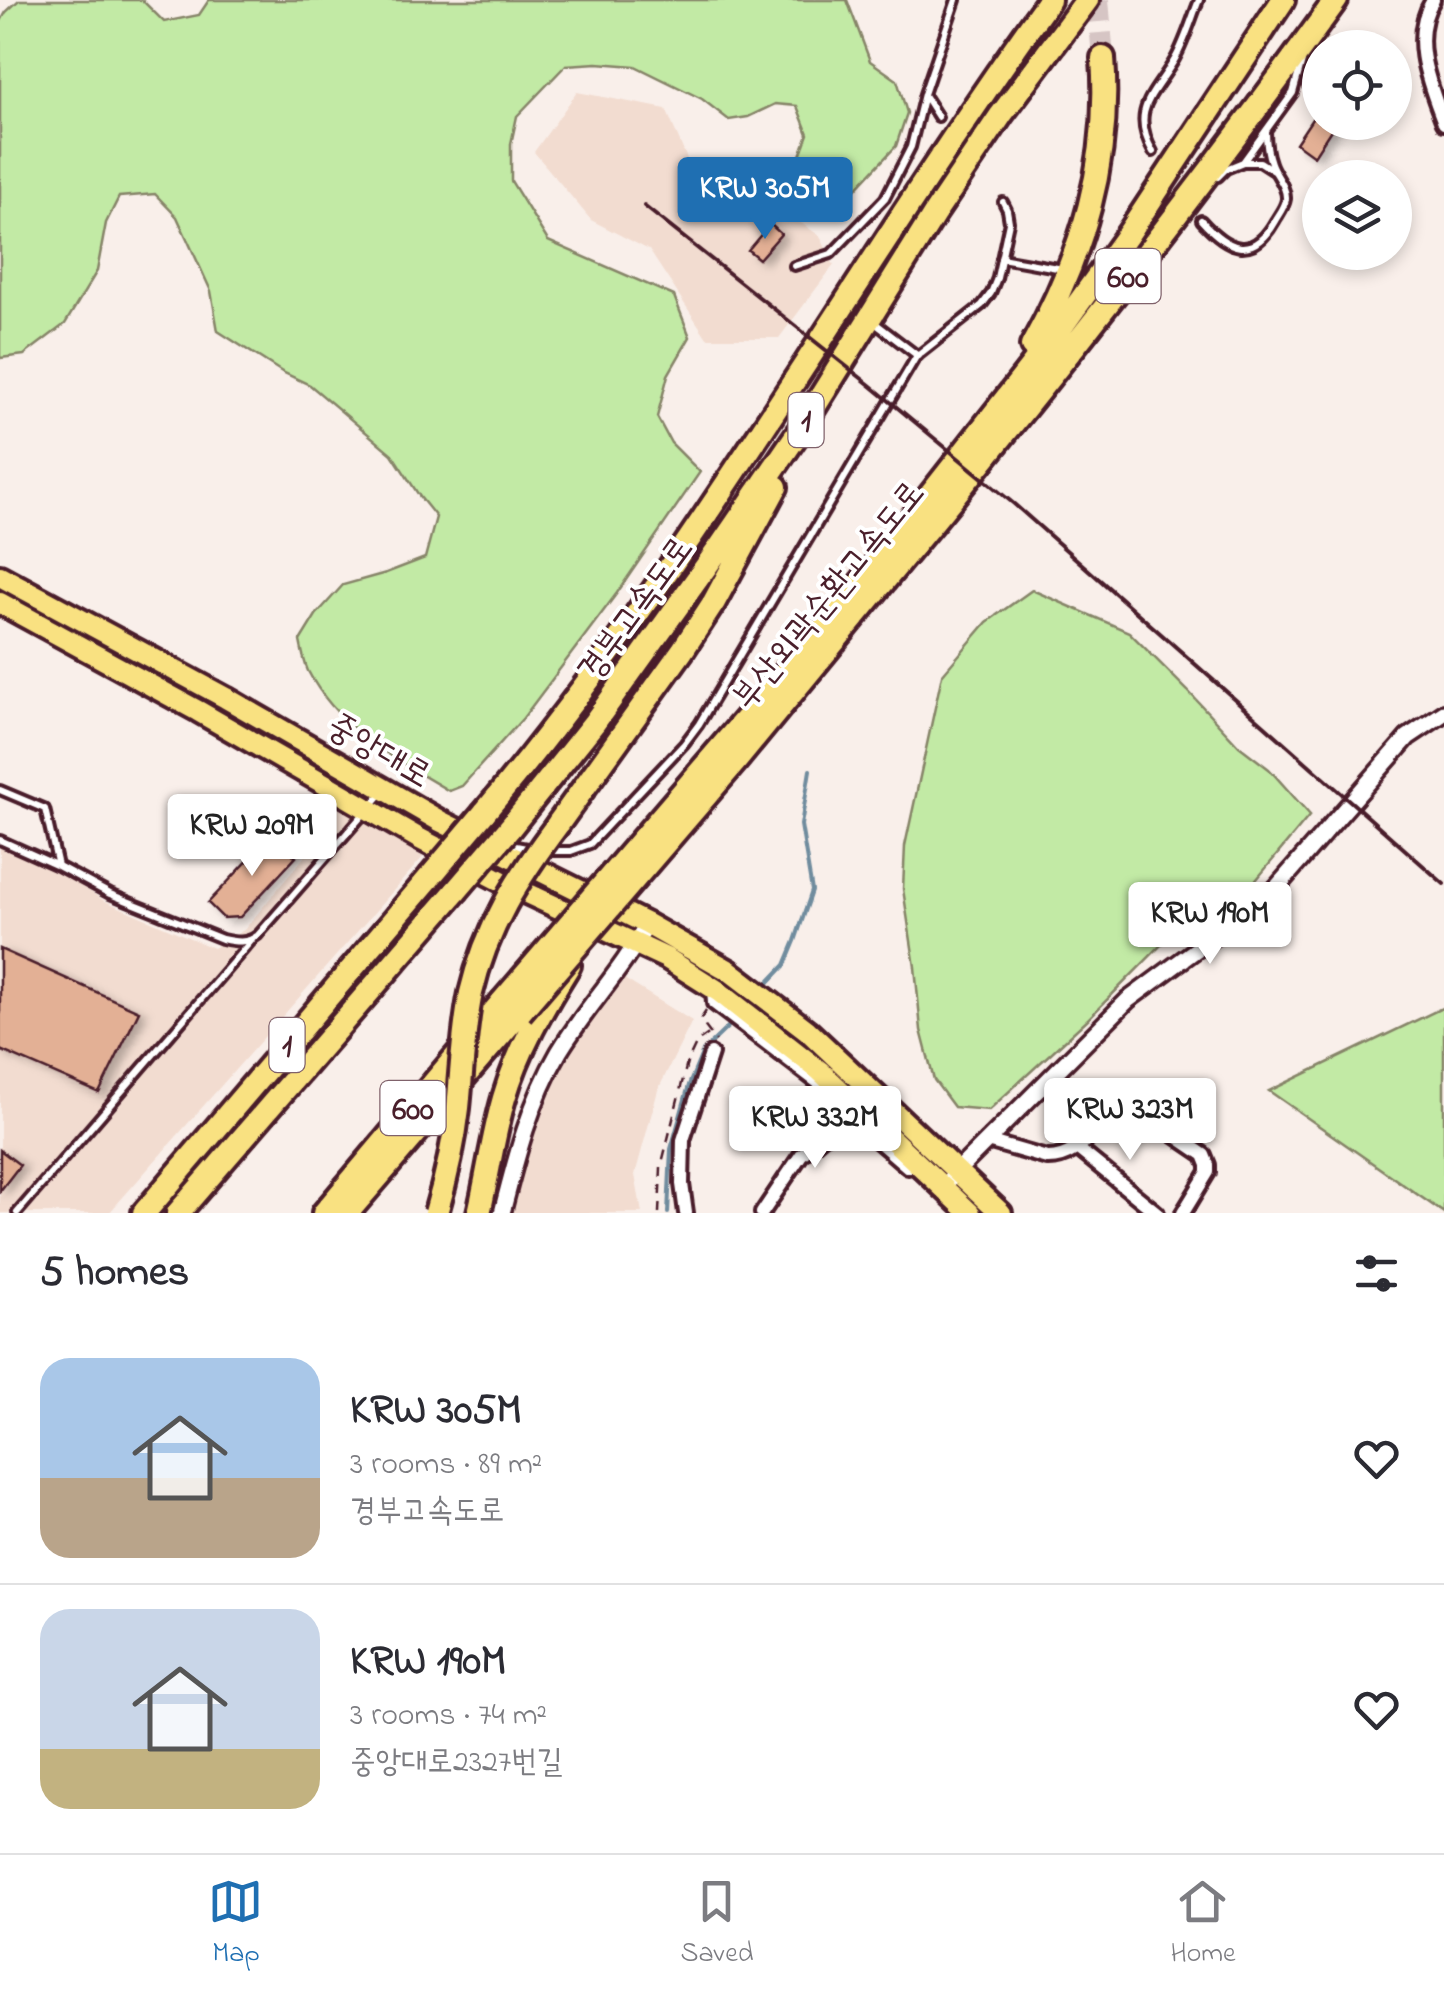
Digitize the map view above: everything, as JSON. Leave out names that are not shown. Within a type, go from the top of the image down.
[{"type":"highway","name":"경부고속도로","points":[[144,1213],[526,764],[700,526],[929,171],[1049,0]]},
{"type":"highway","name":"경부고속도로","points":[[178,1213],[456,891],[594,723],[800,430],[1001,115],[1087,0]]},
{"type":"highway","name":"부산외곽순환고속도로","points":[[1314,30],[1336,0]]},
{"type":"highway","name":"부산외곽순환고속도로","points":[[348,1213],[735,762],[904,543],[984,427],[1129,233],[1259,37],[1274,6]]},
{"type":"highway","name":"부산외곽순환고속도로","points":[[321,1213],[520,1011],[840,609],[904,543],[1060,365],[1302,47]]},
{"type":"highway","points":[[984,427],[1045,323],[1086,226],[1100,162],[1105,108],[1103,58]]},
{"type":"highway","points":[[436,1213],[453,1140],[470,996],[481,959],[508,898],[522,872],[643,709],[714,602],[828,383]]},
{"type":"highway","points":[[479,1213],[504,1097],[517,1061],[520,1011]]},
{"type":"main road","name":"중앙대로","points":[[0,576],[226,698],[385,790],[647,924],[730,971],[780,1007],[842,1062],[950,1179]]},
{"type":"main road","name":"중앙대로","points":[[0,603],[505,884],[666,958],[761,1032]]},
{"type":"main road","points":[[761,1032],[820,1071],[950,1179],[1001,1213]]},
{"type":"main road","points":[[950,1179],[970,1213]]},
{"type":"street","points":[[1433,0],[1426,10],[1420,39],[1444,123]]},
{"type":"street","points":[[761,1032],[928,1186],[950,1179],[1128,1000],[1270,895],[1408,737],[1444,714]]},
{"type":"street","points":[[502,1213],[532,1108],[559,1052],[647,924]]},
{"type":"street","points":[[686,1213],[683,1140],[714,1049]]},
{"type":"street","points":[[986,1141],[1056,1158],[1078,1148],[1128,1107],[1204,1156],[1208,1172],[1183,1213]]},
{"type":"street","points":[[762,1213],[801,1156],[848,1115]]},
{"type":"street","points":[[1078,1148],[1157,1213]]},
{"type":"lane","points":[[794,266],[831,254],[884,198],[911,147],[924,94],[956,0]]},
{"type":"lane","points":[[1153,152],[1144,130],[1145,106],[1174,60],[1199,0]]},
{"type":"lane","points":[[1242,162],[1293,93],[1302,59]]},
{"type":"lane","points":[[924,94],[938,117]]},
{"type":"lane","points":[[1200,220],[1217,238],[1242,247],[1256,244],[1270,231],[1285,204],[1284,190],[1268,152],[1266,130]]},
{"type":"lane","points":[[1160,234],[1226,169],[1242,162],[1264,164],[1275,173]]},
{"type":"lane","points":[[474,838],[548,851],[581,848],[596,839],[684,744],[918,356],[982,306],[997,278],[1002,258],[1009,222],[1003,202]]},
{"type":"lane","points":[[1002,258],[1069,271]]},
{"type":"lane","points":[[868,318],[918,356]]},
{"type":"lane","points":[[0,790],[45,809],[58,866]]},
{"type":"lane","points":[[17,1213],[385,790]]},
{"type":"lane","points":[[0,840],[110,894],[222,940],[253,939]]},
{"type":"path","points":[[714,1049],[713,1036],[700,1020],[717,998]]},
{"type":"shaded area","points":[[577,92],[666,109],[697,183],[772,203],[820,236],[834,265],[779,338],[707,338],[649,250],[591,220],[534,152]]},
{"type":"shaded area","points":[[325,796],[423,857],[109,1213],[0,1213],[0,845],[59,871],[103,900],[213,948],[244,930],[328,828],[331,803]]},
{"type":"shaded area","points":[[621,977],[692,1021],[658,1090],[635,1175],[642,1213],[510,1213],[526,1149],[564,1062]]},
{"type":"green space","points":[[19,0],[142,0],[164,22],[199,15],[209,0],[847,0],[870,61],[897,80],[907,113],[896,146],[832,214],[789,185],[808,134],[797,106],[775,104],[748,117],[729,120],[702,99],[635,66],[597,63],[566,65],[517,116],[511,144],[511,181],[548,241],[674,296],[690,337],[668,375],[657,417],[671,443],[700,472],[617,593],[523,718],[462,786],[449,791],[352,726],[320,691],[308,671],[300,641],[316,615],[343,585],[425,558],[436,517],[392,454],[310,385],[218,331],[211,291],[177,217],[155,194],[119,197],[106,223],[97,271],[65,324],[24,355],[0,358],[0,23]]},
{"type":"green space","points":[[1032,590],[1129,632],[1239,746],[1269,769],[1310,815],[1252,885],[1162,944],[989,1110],[954,1107],[934,1080],[921,1030],[903,889],[905,846],[942,675],[987,622]]},
{"type":"green space","points":[[1444,1007],[1444,1213],[1269,1091]]},
{"type":"building","points":[[1302,134],[1302,140],[1324,140],[1314,156],[1296,143]]},
{"type":"building","points":[[770,224],[781,234],[759,259],[748,250]]},
{"type":"building","points":[[272,835],[296,857],[240,917],[223,918],[208,903]]},
{"type":"building","points":[[0,949],[139,1011],[99,1093],[0,1050]]},
{"type":"building","points":[[0,1150],[20,1165],[0,1191]]},
{"type":"waterway","points":[[765,986],[785,965],[812,891],[801,825],[810,770]]},
{"type":"waterway","points":[[668,1213],[671,1149],[689,1085],[703,1051],[732,1023]]},
{"type":"tunnel","points":[[1098,0],[1103,58]]},
{"type":"railway","points":[[644,206],[1014,504],[1444,884]]}]
